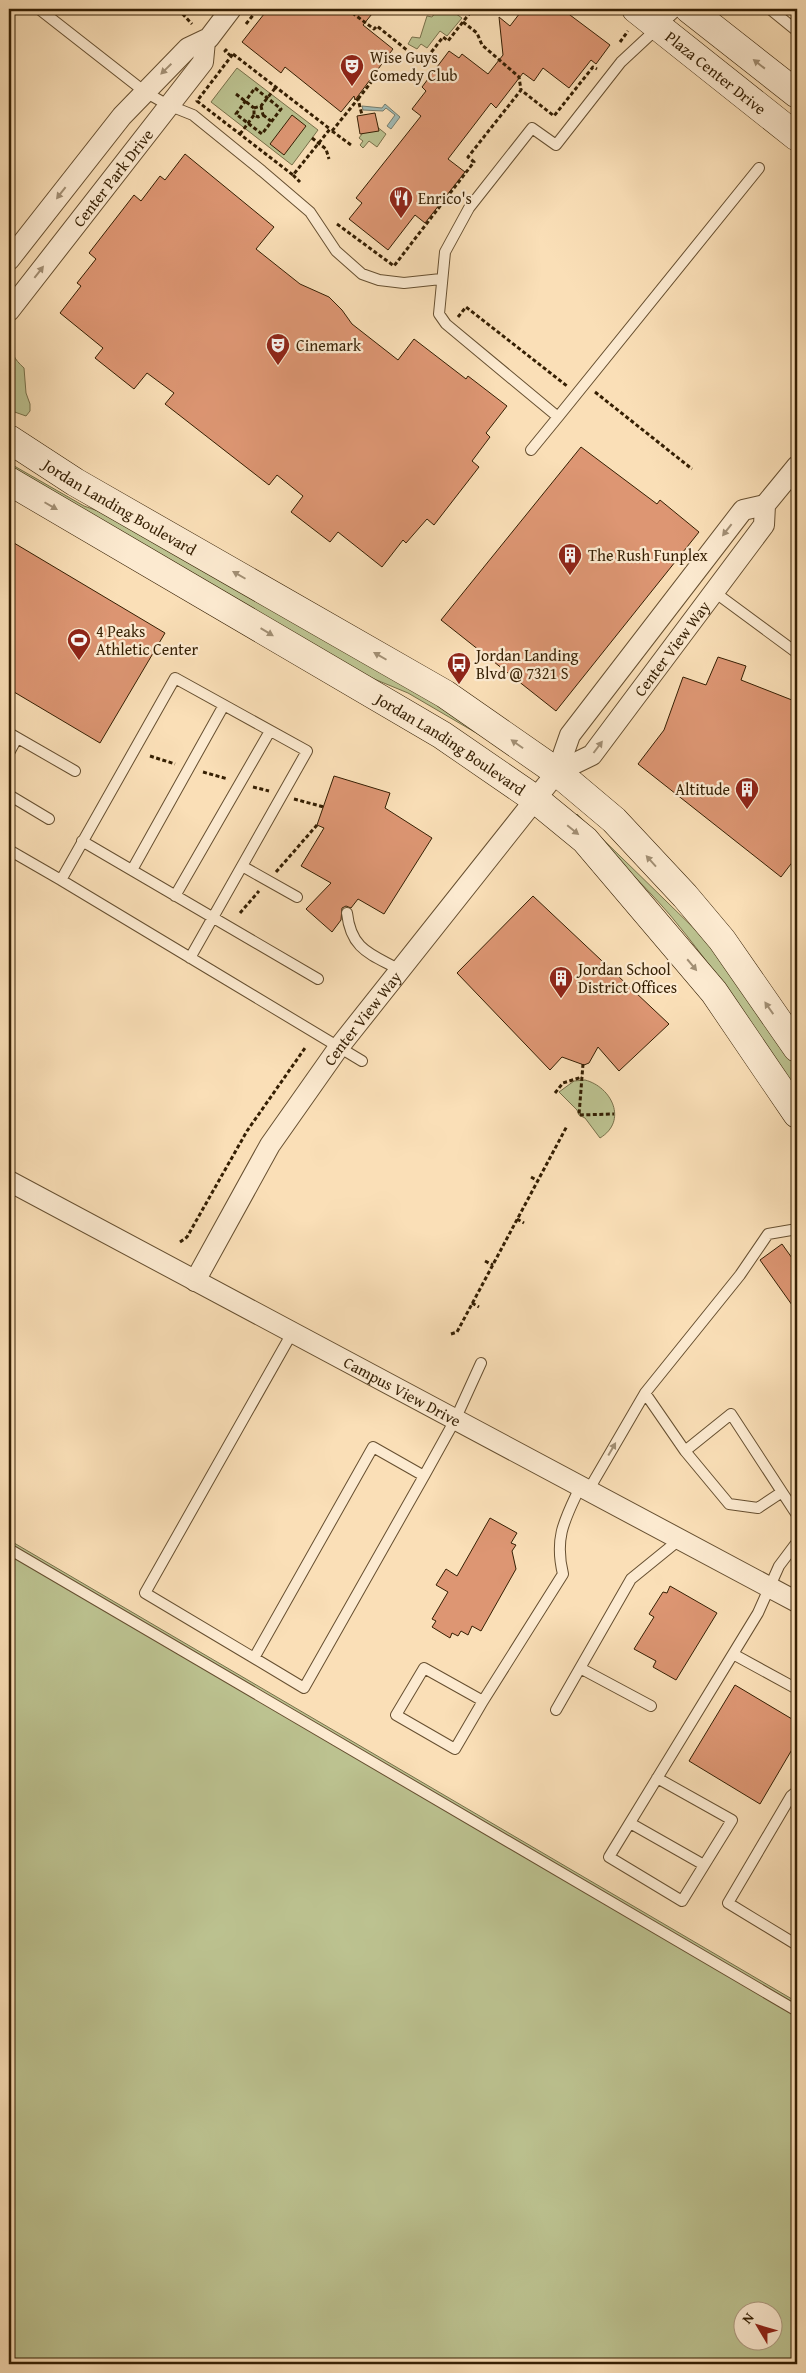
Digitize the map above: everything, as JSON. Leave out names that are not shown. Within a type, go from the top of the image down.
[{"type":"main road","name":"Plaza Center Drive","points":[[689,9],[797,94]]},
{"type":"main road","name":"Plaza Center Drive","points":[[632,20],[669,18],[797,137]]},
{"type":"main road","name":"Jordan Landing Boulevard","points":[[9,439],[75,482],[445,694],[557,772],[614,820],[685,896],[722,940],[797,1048]]},
{"type":"main road","name":"Jordan Landing Boulevard","points":[[9,481],[442,735],[535,799],[586,840],[714,992],[797,1114]]},
{"type":"street","name":"Center Park Drive","points":[[9,260],[122,116],[188,48],[205,41],[231,9]]},
{"type":"street","name":"Center Park Drive","points":[[9,311],[203,62],[205,41]]},
{"type":"street","name":"Center View Way","points":[[557,772],[592,755],[764,525],[765,505],[797,466]]},
{"type":"street","name":"Center View Way","points":[[195,1281],[270,1145],[339,1047],[557,772],[570,735],[743,510],[765,505]]},
{"type":"street","name":"Campus View Drive","points":[[9,1181],[797,1602]]},
{"type":"lane","points":[[39,9],[145,92],[168,106],[193,115],[310,212],[336,251],[362,274],[379,280],[404,284],[441,279]]},
{"type":"lane","points":[[770,9],[797,31]]},
{"type":"lane","points":[[558,417],[446,324],[439,314],[444,252],[469,208],[532,128],[556,145],[621,62],[669,18]]},
{"type":"lane","points":[[531,450],[759,168]]},
{"type":"lane","points":[[713,592],[797,653]]},
{"type":"lane","points":[[61,880],[175,678],[307,751],[190,958]]},
{"type":"lane","points":[[132,870],[224,705]]},
{"type":"lane","points":[[175,896],[270,731]]},
{"type":"lane","points":[[9,753],[13,735],[75,771]]},
{"type":"lane","points":[[9,795],[49,819]]},
{"type":"lane","points":[[82,841],[318,979]]},
{"type":"lane","points":[[9,850],[362,1061]]},
{"type":"lane","points":[[242,866],[297,897]]},
{"type":"lane","points":[[347,914],[353,940],[367,951],[400,970]]},
{"type":"lane","points":[[483,1701],[424,1668],[396,1715],[455,1749],[563,1574],[559,1551],[561,1528],[645,1393],[740,1275],[768,1234],[797,1229]]},
{"type":"lane","points":[[292,1333],[145,1592],[304,1688],[455,1420],[481,1363]]},
{"type":"lane","points":[[645,1393],[685,1451],[729,1504],[758,1508],[782,1492]]},
{"type":"lane","points":[[685,1451],[730,1414],[797,1515]]},
{"type":"lane","points":[[254,1658],[373,1448],[424,1476]]},
{"type":"lane","points":[[556,1710],[631,1579],[679,1540]]},
{"type":"lane","points":[[657,1778],[732,1820],[682,1901],[609,1857],[657,1778],[758,1613],[778,1566],[797,1542]]},
{"type":"lane","points":[[9,1549],[797,2011]]},
{"type":"lane","points":[[733,1654],[797,1689]]},
{"type":"lane","points":[[580,1668],[651,1706]]},
{"type":"lane","points":[[797,1791],[791,1796],[728,1902],[797,1945]]},
{"type":"lane","points":[[630,1823],[704,1865]]},
{"type":"path","points":[[178,9],[192,24]]},
{"type":"path","points":[[347,9],[374,29],[377,26],[423,63],[443,37],[448,41],[474,9]]},
{"type":"path","points":[[616,46],[632,20]]},
{"type":"path","points":[[463,22],[478,33],[482,45],[518,76],[521,90],[554,116],[593,67],[598,70],[604,62]]},
{"type":"path","points":[[225,51],[231,56],[234,54],[351,146]]},
{"type":"path","points":[[231,56],[197,101],[307,189]]},
{"type":"path","points":[[293,176],[318,143],[376,76],[380,80]]},
{"type":"path","points":[[254,108],[262,106],[276,87]]},
{"type":"path","points":[[255,88],[281,109],[262,134],[236,114],[245,101],[255,88]]},
{"type":"path","points":[[334,220],[338,225],[394,266],[474,162],[468,157],[521,90]]},
{"type":"path","points":[[236,94],[254,108]]},
{"type":"path","points":[[358,99],[362,115]]},
{"type":"path","points":[[262,106],[263,115],[271,121]]},
{"type":"path","points":[[240,134],[254,116],[254,108]]},
{"type":"path","points":[[254,116],[263,115]]},
{"type":"path","points":[[312,138],[326,149],[328,159]]},
{"type":"path","points":[[446,324],[456,319],[466,307],[565,386],[594,392],[692,469]]},
{"type":"path","points":[[180,1242],[187,1237],[247,1131],[305,1048]]},
{"type":"path","points":[[583,1064],[579,1115],[614,1114]]},
{"type":"path","points":[[555,1093],[563,1083],[582,1077]]},
{"type":"path","points":[[451,1334],[457,1332],[567,1126]]},
{"type":"path","points":[[531,1177],[538,1181]]},
{"type":"path","points":[[517,1220],[524,1223]]},
{"type":"path","points":[[486,1261],[493,1265]]},
{"type":"path","points":[[472,1304],[479,1307]]},
{"type":"green space","points":[[438,9],[449,9],[462,18],[447,36],[440,31],[427,48],[421,44],[417,49],[408,44],[412,37],[420,38],[427,16],[432,17]]},
{"type":"green space","points":[[237,68],[318,130],[292,165],[211,102]]},
{"type":"green space","points":[[371,122],[386,134],[377,147],[369,141],[363,148],[360,145],[363,141],[359,138]]},
{"type":"green space","points":[[10,340],[14,356],[24,368],[26,393],[30,404],[30,411],[26,416],[9,410]]},
{"type":"green space","points":[[9,463],[417,690],[490,741],[408,693],[350,669],[9,469]]},
{"type":"green space","points":[[577,814],[710,944],[797,1064],[797,1090],[687,936],[647,889],[573,818]]},
{"type":"green space","points":[[585,1080],[603,1090],[613,1105],[615,1114],[613,1123],[609,1131],[600,1138],[585,1118],[579,1115],[577,1110],[559,1092],[574,1081]]},
{"type":"green space","points":[[9,1540],[797,2002],[797,2364],[9,2364]]},
{"type":"water","points":[[385,104],[400,117],[391,129],[387,126],[395,115],[386,108],[383,111],[363,110],[362,106],[382,108]]},
{"type":"building","points":[[268,9],[376,9],[363,25],[393,49],[355,100],[354,96],[341,112],[285,67],[281,73],[242,42]]},
{"type":"building","points":[[523,9],[562,9],[610,45],[596,64],[591,60],[569,88],[543,68],[534,81],[523,73],[496,108],[491,103],[448,159],[465,172],[425,223],[415,215],[388,250],[349,219],[362,203],[356,198],[421,116],[412,109],[426,91],[422,87],[449,51],[459,58],[462,54],[488,74],[503,55],[499,17],[510,26]]},
{"type":"building","points":[[375,113],[379,131],[360,134],[357,116]]},
{"type":"building","points":[[292,115],[306,126],[284,155],[270,144]]},
{"type":"building","name":"Cinemark","points":[[185,154],[274,227],[256,249],[300,284],[329,297],[352,324],[398,360],[414,339],[466,379],[468,376],[507,406],[486,433],[490,437],[472,461],[479,467],[434,525],[427,519],[406,543],[403,540],[382,567],[338,532],[330,542],[291,512],[303,496],[277,475],[269,485],[165,404],[174,393],[147,373],[134,389],[95,358],[103,348],[60,313],[81,286],[77,283],[96,259],[89,253],[134,195],[141,201],[160,176],[165,180]]},
{"type":"building","name":"The Rush Funplex","points":[[581,447],[657,504],[660,500],[699,532],[556,711],[441,620]]},
{"type":"building","name":"4 Peaks Athletic Center","points":[[9,540],[165,633],[100,743],[9,689]]},
{"type":"building","name":"Altitude","points":[[718,657],[746,666],[741,680],[797,702],[797,856],[781,877],[638,764],[664,730],[683,677],[706,685]]},
{"type":"building","points":[[334,776],[390,793],[385,808],[432,838],[384,914],[358,899],[351,908],[346,906],[342,908],[341,920],[332,932],[306,909],[331,883],[301,866],[324,828],[317,825]]},
{"type":"building","name":"Jordan School District Offices","points":[[533,896],[669,1024],[619,1071],[598,1047],[589,1063],[584,1065],[562,1057],[550,1070],[457,973]]},
{"type":"building","points":[[782,1244],[797,1265],[797,1312],[760,1260]]},
{"type":"building","points":[[490,1518],[517,1533],[511,1543],[516,1545],[512,1551],[516,1569],[481,1631],[472,1626],[468,1635],[461,1631],[458,1636],[452,1633],[450,1638],[432,1627],[436,1621],[432,1619],[448,1592],[436,1585],[446,1569],[457,1576]]},
{"type":"building","points":[[670,1586],[717,1613],[676,1680],[653,1667],[656,1661],[634,1649],[654,1617],[649,1614],[663,1592],[667,1593]]},
{"type":"building","points":[[735,1685],[797,1722],[797,1741],[760,1804],[689,1761]]},
{"type":"place","name":"Wise Guys Comedy Club","points":[[352,87]]},
{"type":"place","name":"Enrico's","points":[[401,219]]},
{"type":"place","name":"Cinemark","points":[[278,366]]},
{"type":"place","name":"The Rush Funplex","points":[[570,576]]},
{"type":"place","name":"4 Peaks Athletic Center","points":[[79,661]]},
{"type":"place","name":"Jordan Landing Blvd @ 7321 S","points":[[459,685]]},
{"type":"place","name":"Altitude","points":[[747,810]]},
{"type":"place","name":"Jordan School District Offices","points":[[561,999]]}]
